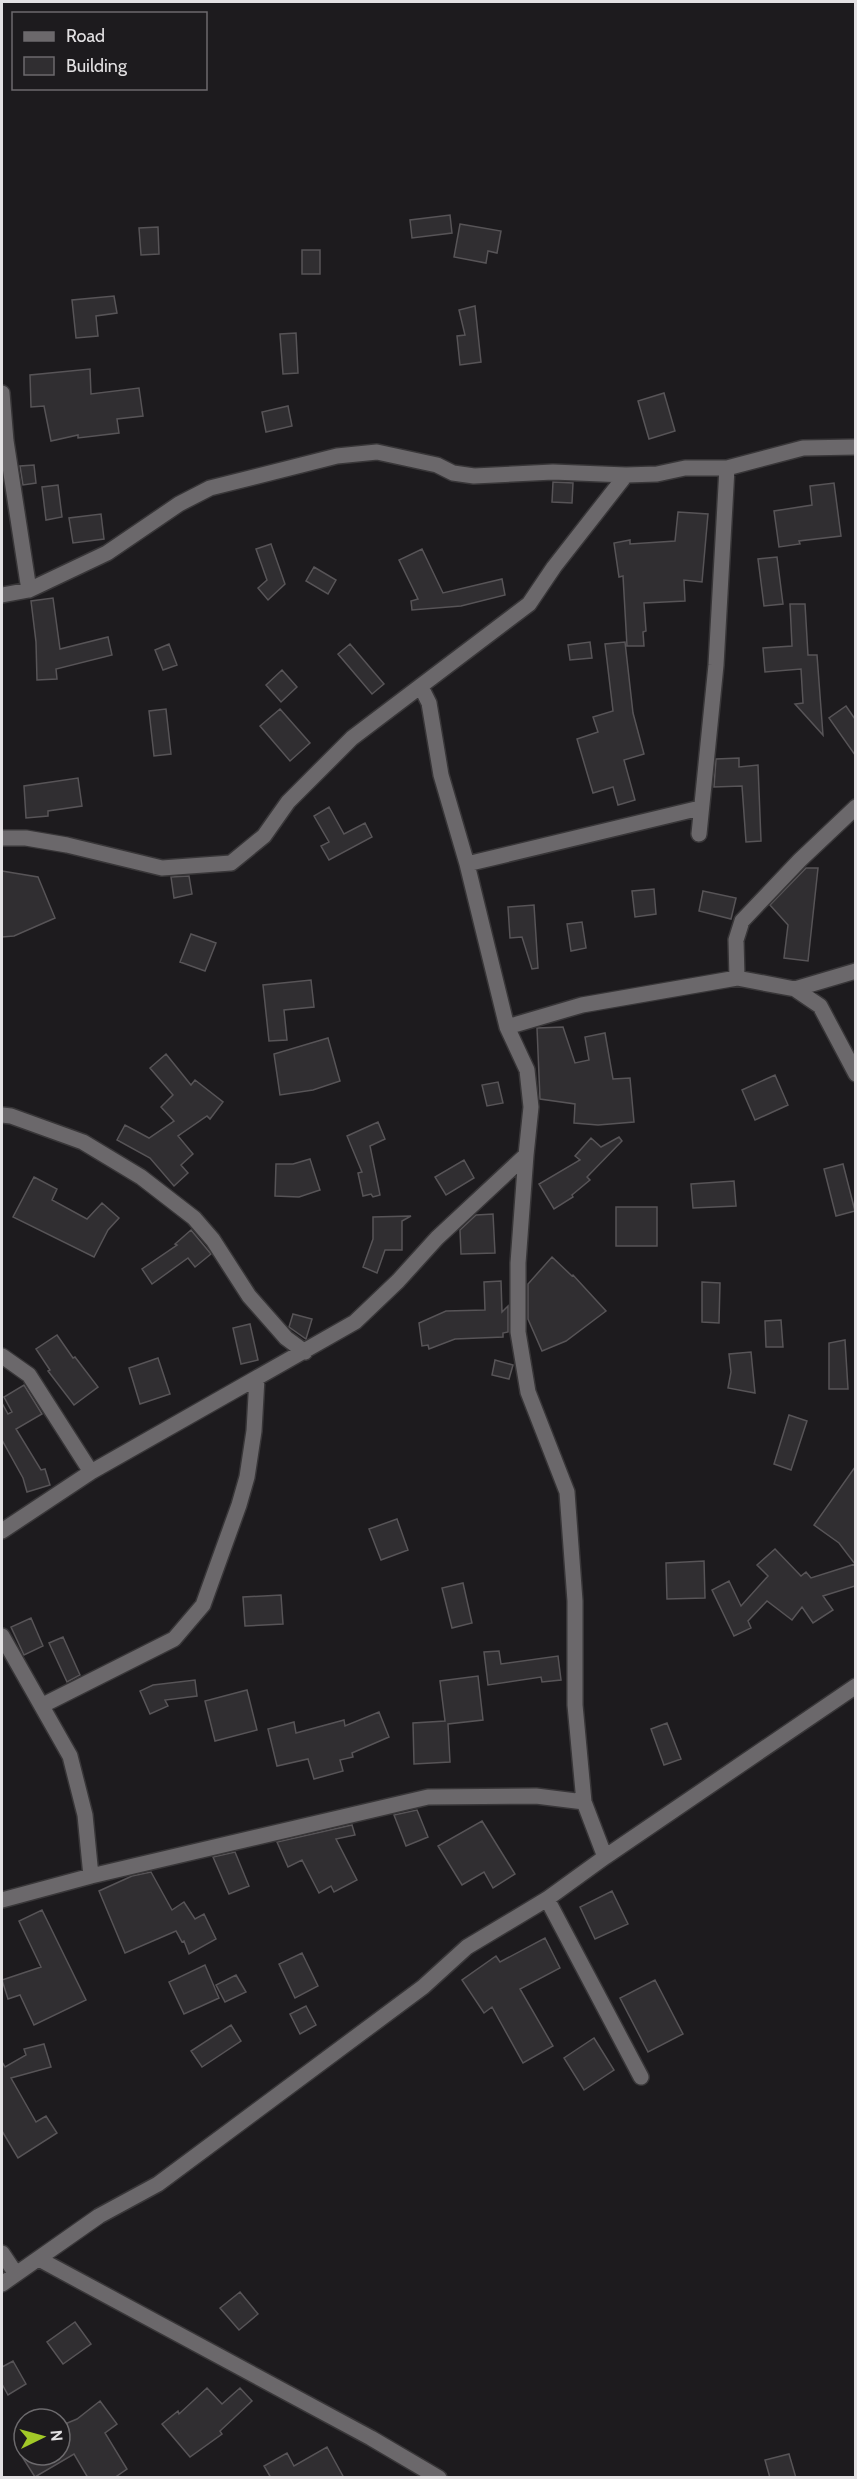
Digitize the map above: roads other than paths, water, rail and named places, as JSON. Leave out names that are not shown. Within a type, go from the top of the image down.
[{"type":"street","points":[[2,393],[4,442],[29,590]]},
{"type":"street","points":[[2,596],[29,590],[107,553],[179,504],[210,488],[337,456],[377,452],[436,465],[453,473],[474,476],[553,472],[626,475],[657,474],[685,468],[727,468],[803,448],[854,449]]},
{"type":"street","points":[[699,834],[716,665],[727,468]]},
{"type":"street","points":[[2,838],[26,838],[68,845],[162,868],[231,863],[264,836],[288,802],[352,738],[529,604],[554,567],[626,475]]},
{"type":"street","points":[[421,687],[429,703],[441,775],[467,864],[507,1027],[526,1070],[531,1107],[518,1263],[518,1332],[528,1392],[567,1492],[575,1601],[575,1705],[584,1802],[605,1857]]},
{"type":"street","points":[[467,864],[700,807]]},
{"type":"street","points":[[737,978],[736,940],[742,921],[855,807]]},
{"type":"street","points":[[795,989],[855,971]]},
{"type":"street","points":[[507,1027],[582,1005],[737,978],[795,989],[820,1006],[855,1074]]},
{"type":"street","points":[[2,1115],[12,1116],[83,1142],[141,1177],[194,1218],[213,1240],[249,1296],[286,1338],[305,1352]]},
{"type":"street","points":[[2,1531],[91,1472],[356,1322],[437,1238],[526,1155]]},
{"type":"street","points":[[2,1356],[29,1376],[91,1472]]},
{"type":"street","points":[[43,1705],[174,1639],[203,1605],[247,1477],[254,1431],[257,1378]]},
{"type":"street","points":[[2,1636],[70,1756],[85,1815],[91,1876]]},
{"type":"street","points":[[2,2284],[99,2217],[158,2184],[423,1987],[467,1947],[548,1899],[605,1857],[855,1686]]},
{"type":"street","points":[[2,1900],[91,1876],[428,1797],[536,1796],[584,1802]]},
{"type":"street","points":[[548,1899],[641,2077]]},
{"type":"street","points":[[2,2253],[16,2274]]},
{"type":"street","points":[[39,2259],[371,2438],[439,2478]]}]
